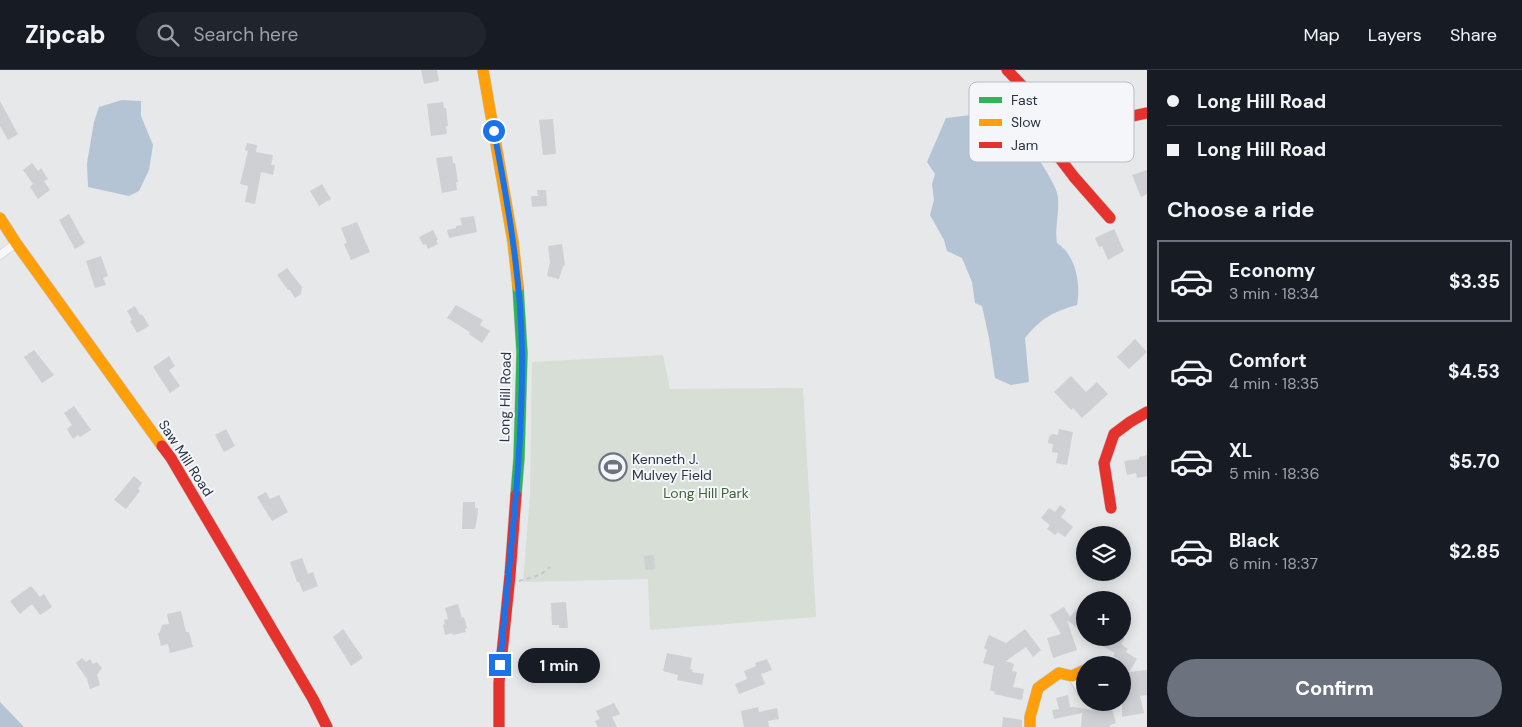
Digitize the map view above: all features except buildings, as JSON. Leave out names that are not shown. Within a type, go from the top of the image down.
[{"type":"street","name":"Long Hill Road","points":[[483,70],[516,263],[522,353],[518,473],[499,682],[497,726]]},
{"type":"street","points":[[1007,70],[1019,82]]},
{"type":"street","points":[[1134,116],[1147,112]]},
{"type":"street","points":[[1063,162],[1110,218]]},
{"type":"street","name":"Saw Mill Road","points":[[0,218],[170,458],[313,699],[327,727]]},
{"type":"street","points":[[0,255],[16,243]]},
{"type":"street","points":[[1111,508],[1104,463],[1114,434],[1147,412]]},
{"type":"street","points":[[1030,727],[1030,717],[1038,688],[1059,673],[1072,676],[1076,674]]},
{"type":"street","points":[[1072,676],[1076,683]]},
{"type":"path","points":[[517,581],[540,575],[550,567]]},
{"type":"green space","name":"Long Hill Park","points":[[663,355],[670,389],[803,388],[816,617],[650,630],[648,579],[523,582],[530,495],[532,362]]},
{"type":"water","points":[[122,100],[141,101],[141,116],[153,145],[149,170],[139,191],[129,196],[88,187],[87,163],[94,122],[99,107]]},
{"type":"water","points":[[969,115],[969,162],[1040,162],[1057,193],[1057,243],[1069,255],[1076,271],[1077,305],[1048,317],[1036,325],[1025,338],[1029,382],[1011,385],[995,378],[982,306],[975,303],[972,282],[962,258],[947,251],[944,240],[930,215],[934,200],[932,184],[935,174],[927,162],[946,118]]},
{"type":"water","points":[[0,702],[24,727],[0,727]]},
{"type":"traffic: fast","points":[[516,495],[522,353],[518,287]]},
{"type":"traffic: slow","points":[[483,70],[513,242],[518,287]]},
{"type":"traffic: slow","points":[[0,218],[162,446]]},
{"type":"traffic: slow","points":[[1030,727],[1030,717],[1038,688],[1059,673],[1072,676],[1076,674]]},
{"type":"traffic: jam","points":[[1007,70],[1019,82]]},
{"type":"traffic: jam","points":[[1134,116],[1147,113]]},
{"type":"traffic: jam","points":[[1063,162],[1110,218]]},
{"type":"traffic: jam","points":[[1111,508],[1104,463],[1114,434],[1147,412]]},
{"type":"traffic: jam","points":[[162,446],[171,458],[313,699],[327,727]]},
{"type":"traffic: jam","points":[[499,727],[499,682],[516,495]]},
{"type":"place","name":"Kenneth J. Mulvey Field","points":[[613,467]]},
{"type":"route","points":[[494,131],[516,263],[522,353],[517,488],[500,665]]}]
